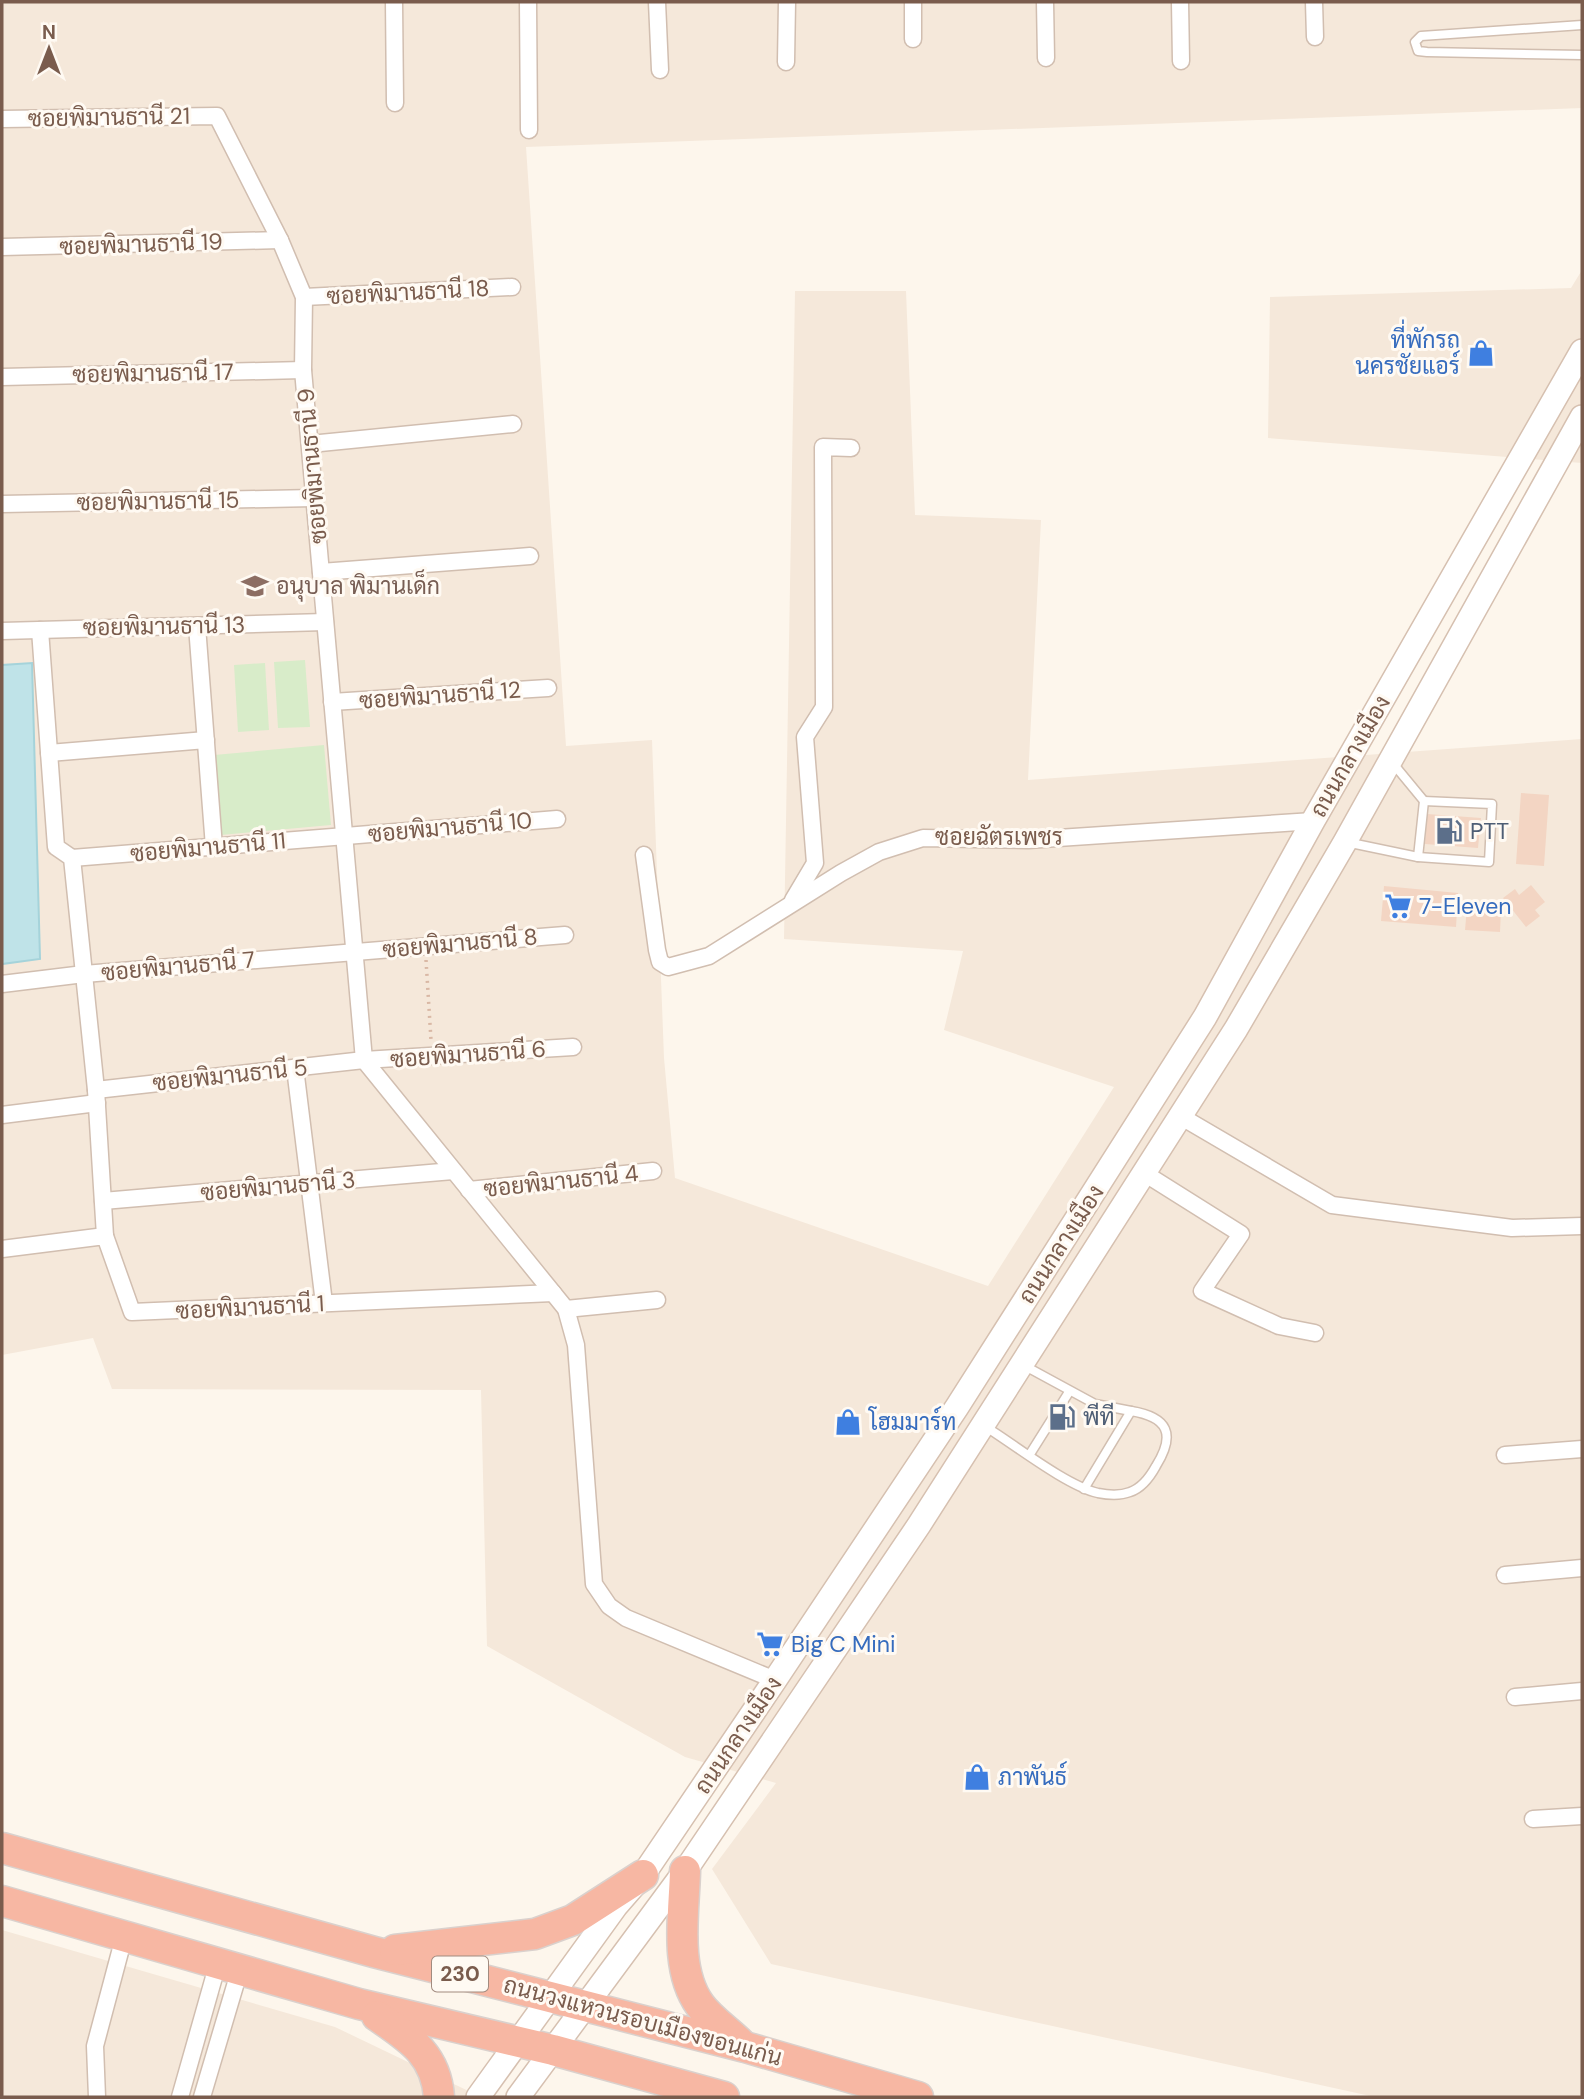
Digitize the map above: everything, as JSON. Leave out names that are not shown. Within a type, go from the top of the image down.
[{"type":"highway","name":"ถนนวงแหวนรอบเมืองขอนแก่น","points":[[2,1848],[374,1952],[587,2004],[918,2097]]},
{"type":"highway","points":[[685,1871],[682,1951],[688,1978],[700,2005],[745,2047]]},
{"type":"highway","points":[[374,1952],[535,1934],[573,1920],[643,1874]]},
{"type":"highway","name":"230","points":[[2,1900],[359,2004],[553,2050],[724,2097]]},
{"type":"highway","points":[[359,2004],[414,2041],[427,2058],[439,2097]]},
{"type":"main road","name":"ถนนกลางเมือง","points":[[478,2097],[616,1906],[643,1874],[775,1680],[957,1407],[1205,1017],[1313,821],[1582,351]]},
{"type":"main road","name":"ถนนกลางเมือง","points":[[518,2097],[685,1871],[984,1425],[1236,1029],[1345,842],[1582,417]]},
{"type":"main road","points":[[957,1407],[984,1425]]},
{"type":"street","points":[[394,2],[395,103]]},
{"type":"street","points":[[528,2],[529,130]]},
{"type":"street","points":[[657,2],[660,70]]},
{"type":"street","points":[[786,62],[787,2]]},
{"type":"street","points":[[913,2],[913,39]]},
{"type":"street","points":[[1045,2],[1046,58]]},
{"type":"street","points":[[1180,2],[1181,61]]},
{"type":"street","points":[[1314,2],[1315,37]]},
{"type":"street","name":"ซอยพิมานธานี 21","points":[[2,119],[217,116]]},
{"type":"street","name":"ซอยพิมานธานี 9","points":[[217,116],[280,240],[304,297],[303,370],[363,1060]]},
{"type":"street","name":"ซอยพิมานธานี 19","points":[[2,247],[280,240]]},
{"type":"street","name":"ซอยพิมานธานี 18","points":[[304,297],[512,287]]},
{"type":"street","name":"ซอยพิมานธานี 17","points":[[2,377],[303,370]]},
{"type":"street","points":[[310,444],[513,425]]},
{"type":"street","points":[[792,902],[815,863],[805,737],[824,707],[823,447],[851,448]]},
{"type":"street","name":"ซอยพิมานธานี 15","points":[[2,505],[314,498]]},
{"type":"street","points":[[321,572],[530,556]]},
{"type":"street","name":"ซอยพิมานธานี 13","points":[[2,631],[326,622]]},
{"type":"street","points":[[197,626],[214,847]]},
{"type":"street","points":[[2,1249],[105,1236],[97,1096],[72,858],[56,847],[40,630]]},
{"type":"street","name":"ซอยพิมานธานี 12","points":[[332,702],[548,688]]},
{"type":"street","points":[[49,753],[206,740]]},
{"type":"street","name":"ซอยพิมานธานี 10","points":[[344,836],[557,819]]},
{"type":"street","name":"ซอยฉัตรเพชร","points":[[645,855],[657,950],[660,962],[668,967],[709,956],[738,940],[792,902],[879,852],[923,838],[1028,840],[1313,821]]},
{"type":"street","name":"ซอยพิมานธานี 11","points":[[72,858],[344,836]]},
{"type":"street","name":"ซอยพิมานธานี 8","points":[[354,952],[565,935]]},
{"type":"street","name":"ซอยพิมานธานี 7","points":[[2,984],[84,974],[354,952]]},
{"type":"street","name":"ซอยพิมานธานี 6","points":[[363,1060],[573,1047]]},
{"type":"street","points":[[363,1060],[566,1309],[576,1345],[594,1584],[609,1606],[626,1618],[775,1680]]},
{"type":"street","name":"ซอยพิมานธานี 5","points":[[2,1115],[97,1096],[363,1060]]},
{"type":"street","points":[[295,1068],[324,1303]]},
{"type":"street","points":[[1180,1116],[1332,1205],[1512,1228],[1582,1226]]},
{"type":"street","name":"ซอยพิมานธานี 3","points":[[103,1201],[453,1171]]},
{"type":"street","name":"ซอยพิมานธานี 4","points":[[468,1190],[653,1171]]},
{"type":"street","points":[[1144,1173],[1241,1234],[1202,1291],[1279,1326],[1315,1332]]},
{"type":"street","name":"ซอยพิมานธานี 1","points":[[105,1236],[132,1312],[552,1293]]},
{"type":"street","points":[[566,1309],[657,1300]]},
{"type":"street","points":[[1505,1455],[1582,1448]]},
{"type":"street","points":[[1505,1575],[1582,1568]]},
{"type":"street","points":[[1515,1697],[1582,1691]]},
{"type":"street","points":[[1533,1819],[1582,1816]]},
{"type":"street","points":[[97,2097],[95,2046],[124,1937]]},
{"type":"street","points":[[180,2097],[229,1966]]},
{"type":"street","points":[[202,2097],[229,1966]]},
{"type":"lane","points":[[1582,24],[1421,36],[1415,43],[1418,51],[1427,52],[1582,55]]},
{"type":"lane","points":[[1389,759],[1424,801],[1418,857]]},
{"type":"lane","points":[[1345,842],[1418,857],[1489,862],[1492,804],[1424,801]]},
{"type":"lane","points":[[984,1425],[1084,1489],[1110,1495],[1131,1492],[1148,1479],[1157,1465],[1167,1444],[1166,1428],[1153,1418],[1131,1410],[1095,1404],[1022,1364]]},
{"type":"lane","points":[[1030,1454],[1069,1392]]},
{"type":"lane","points":[[1084,1489],[1131,1410]]},
{"type":"path","points":[[425,946],[432,1056]]},
{"type":"shaded area","points":[[2,2],[1582,2],[1582,108],[526,147],[566,746],[652,740],[664,1058],[675,1178],[988,1286],[1114,1087],[944,1030],[963,951],[784,939],[795,291],[906,291],[915,515],[1041,520],[1028,780],[1582,739],[1582,2097],[1375,2097],[771,1964],[712,1869],[776,1783],[685,1757],[487,1646],[481,1390],[112,1389],[93,1338],[2,1355]]},
{"type":"shaded area","points":[[1582,270],[1582,463],[1268,438],[1270,297],[1571,288]]},
{"type":"shaded area","points":[[2,1930],[335,2027],[481,2097],[2,2097]]},
{"type":"green space","points":[[305,660],[310,727],[278,728],[274,662]]},
{"type":"green space","points":[[265,663],[269,730],[238,732],[234,665]]},
{"type":"green space","points":[[324,745],[331,825],[221,835],[214,755]]},
{"type":"water","points":[[32,663],[40,959],[2,964],[2,665]]},
{"type":"building","points":[[1521,793],[1549,795],[1544,866],[1516,864]]},
{"type":"building","points":[[1427,814],[1481,818],[1478,848],[1425,844]]},
{"type":"building","points":[[1531,885],[1545,902],[1535,910],[1540,916],[1526,927],[1503,898],[1515,889],[1519,895]]},
{"type":"building","points":[[1384,886],[1458,893],[1456,927],[1381,921]]},
{"type":"building","points":[[1467,907],[1501,909],[1500,932],[1465,930]]},
{"type":"place","name":"ที่พักรถ นครชัยแอร์","points":[[1481,353]]},
{"type":"place","name":"อนุบาล พิมานเด็ก","points":[[255,586]]},
{"type":"place","name":"PTT","points":[[1449,831]]},
{"type":"place","name":"7-Eleven","points":[[1398,906]]},
{"type":"place","name":"พีที","points":[[1062,1417]]},
{"type":"place","name":"โฮมมาร์ท","points":[[848,1422]]},
{"type":"place","name":"Big C Mini","points":[[770,1644]]},
{"type":"place","name":"ภาพันธ์","points":[[977,1777]]}]
